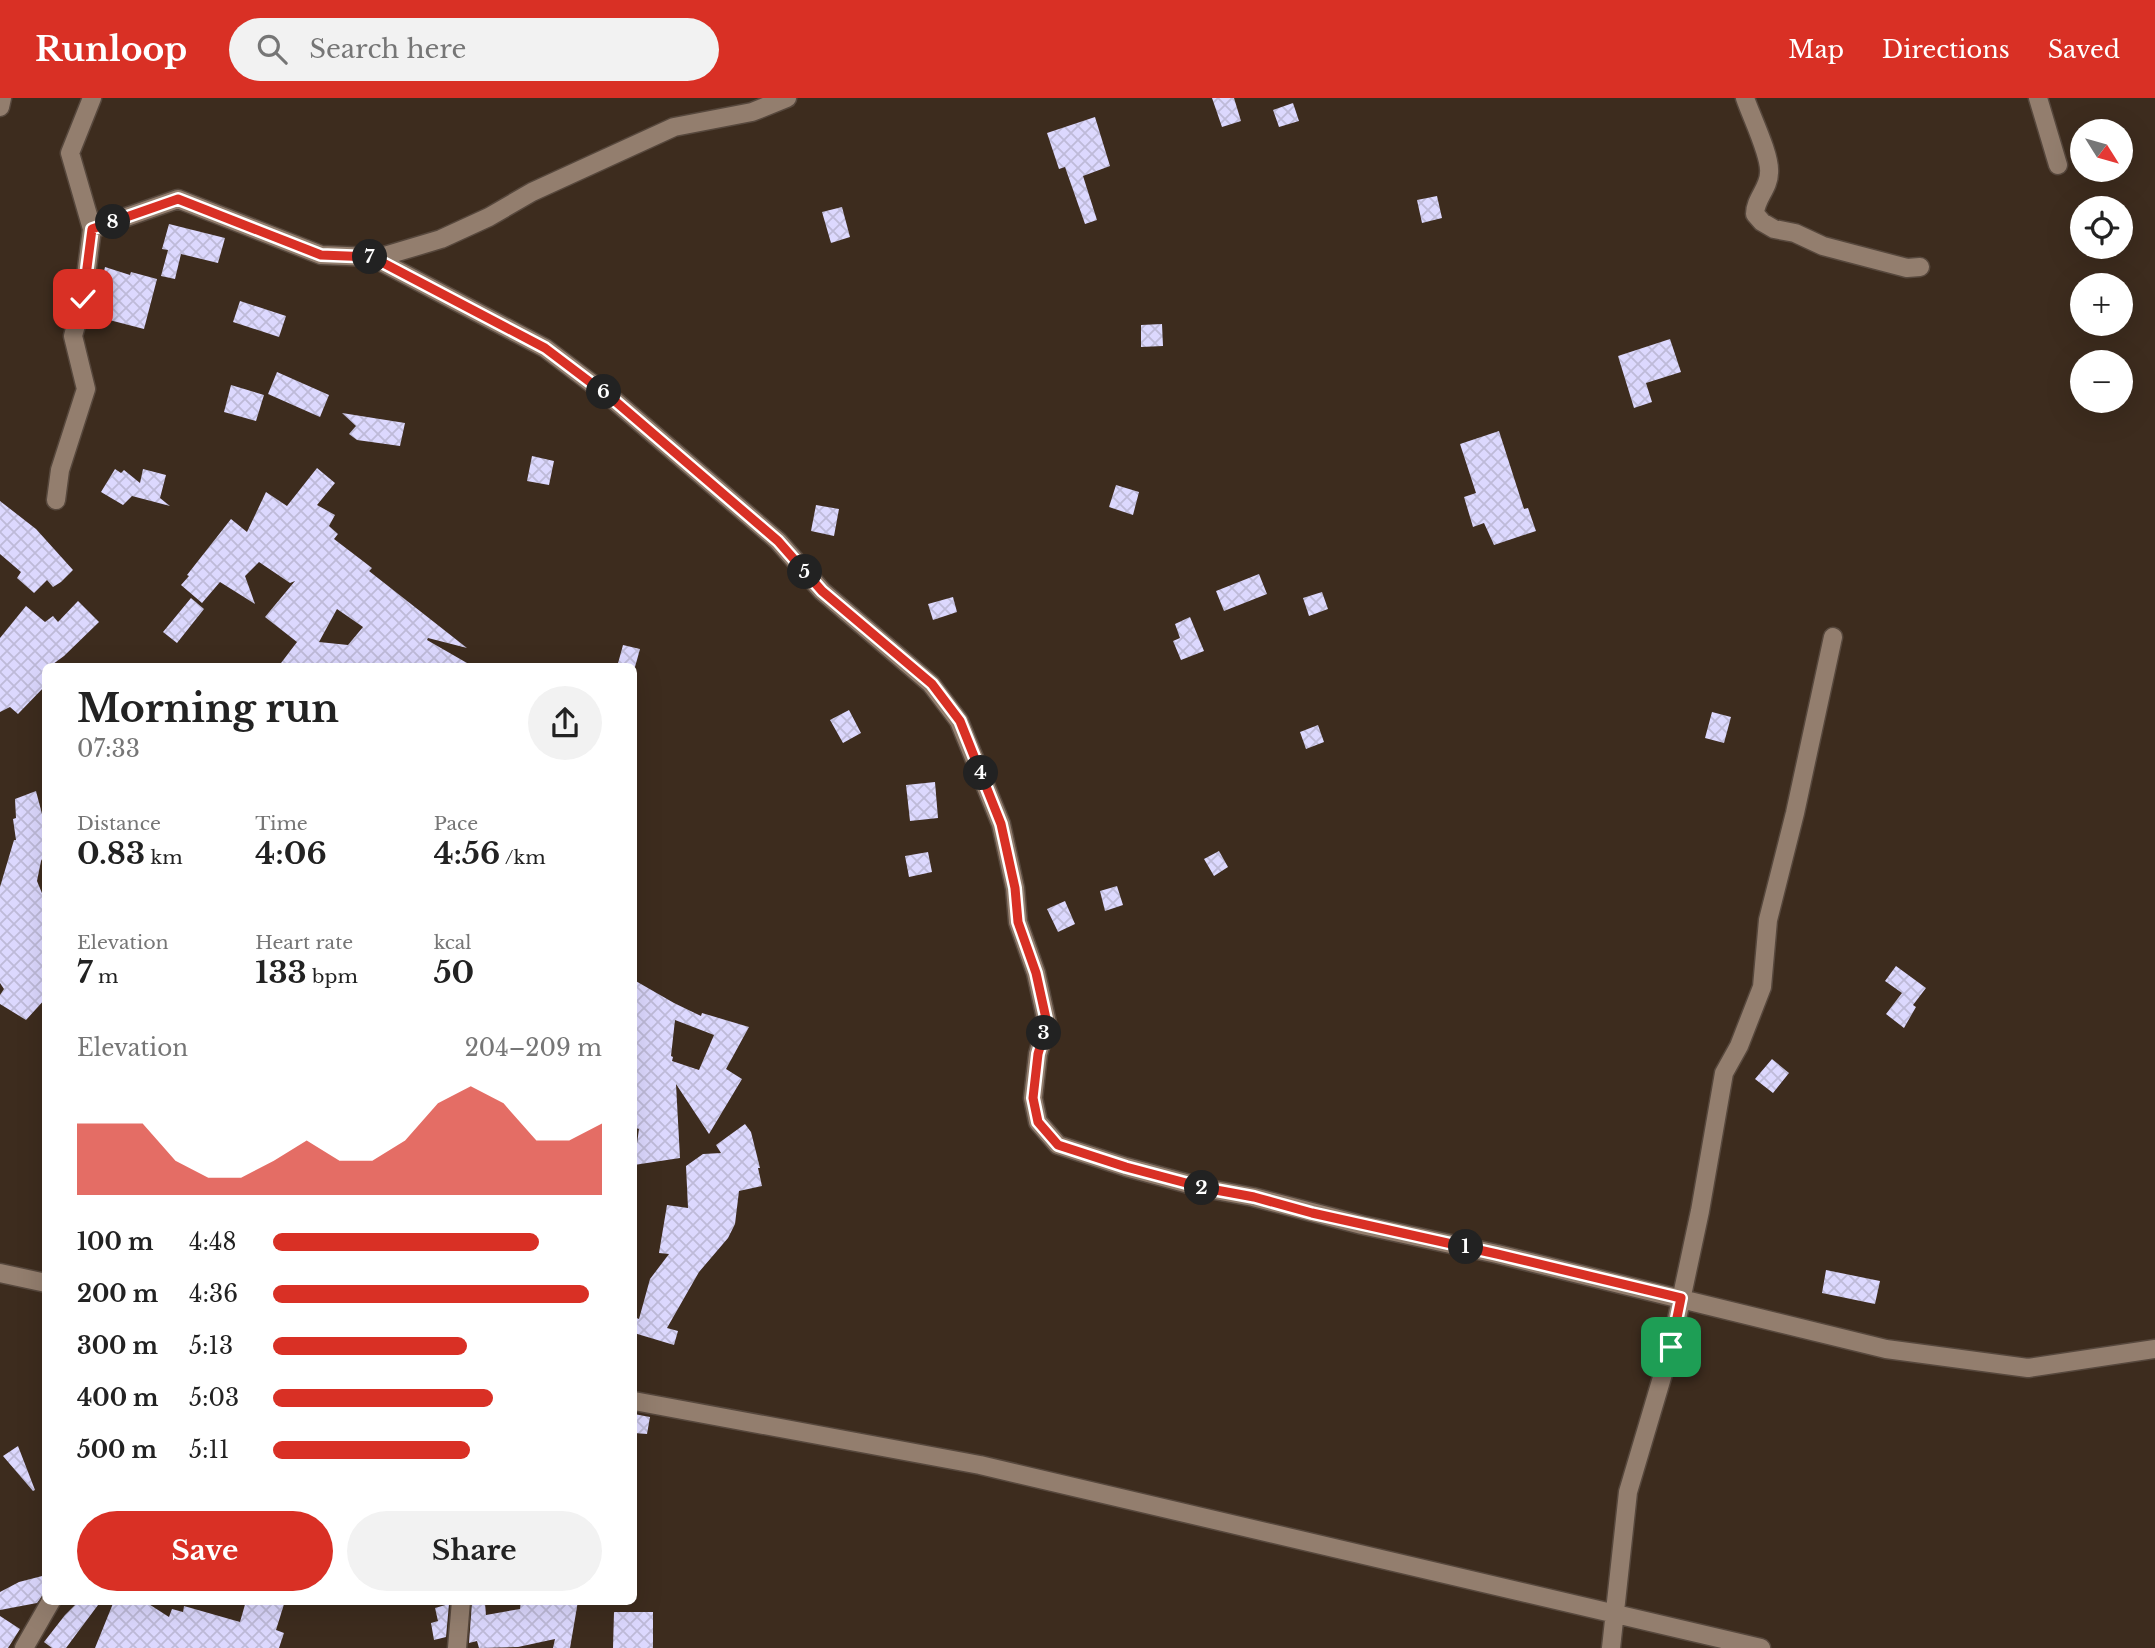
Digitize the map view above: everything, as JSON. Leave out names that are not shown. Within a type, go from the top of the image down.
[{"type":"street","points":[[0,107],[2,98]]},
{"type":"street","points":[[56,500],[60,470],[86,388],[73,336],[85,287],[92,229],[70,153],[92,98]]},
{"type":"street","points":[[92,229],[178,199],[321,255],[374,259],[441,240],[532,192],[674,127],[752,112],[787,98]]},
{"type":"street","points":[[1745,98],[1767,157],[1770,174],[1755,204],[1755,214],[1762,222],[1774,229],[1795,233],[1823,246],[1907,268],[1920,267]]},
{"type":"street","points":[[2038,98],[2058,164]]},
{"type":"street","points":[[374,259],[545,348],[615,401],[778,541],[822,591],[932,684],[960,721],[1001,824],[1015,888],[1018,922],[1036,973],[1047,1023],[1038,1054],[1033,1098],[1038,1122],[1058,1145],[1205,1188],[1497,1254],[1885,1349],[2028,1368],[2155,1349]]},
{"type":"street","points":[[1611,1648],[1629,1492],[1671,1347],[1700,1211],[1724,1073],[1739,1046],[1762,987],[1768,920],[1795,813],[1833,637]]},
{"type":"street","points":[[0,1273],[42,1282]]},
{"type":"street","points":[[637,1402],[980,1465],[1615,1614],[1716,1643],[1761,1648]]},
{"type":"street","points":[[24,1648],[49,1605]]},
{"type":"street","points":[[457,1648],[461,1605]]},
{"type":"building","points":[[1212,98],[1234,98],[1241,121],[1222,127]]},
{"type":"building","points":[[1293,103],[1299,121],[1279,127],[1273,110]]},
{"type":"building","points":[[1095,117],[1110,166],[1083,176],[1097,220],[1085,224],[1065,167],[1059,169],[1047,133]]},
{"type":"building","points":[[1437,196],[1442,218],[1422,223],[1417,200]]},
{"type":"building","points":[[842,207],[850,237],[831,243],[822,212]]},
{"type":"building","points":[[169,224],[225,238],[218,263],[181,254],[175,279],[161,276],[168,250],[162,249]]},
{"type":"building","points":[[105,267],[130,275],[131,272],[157,279],[144,329],[94,316]]},
{"type":"building","points":[[240,301],[286,316],[279,337],[233,322]]},
{"type":"building","points":[[1162,324],[1163,346],[1141,347],[1141,325]]},
{"type":"building","points":[[1670,339],[1681,372],[1646,383],[1652,402],[1634,408],[1618,356]]},
{"type":"building","points":[[277,372],[329,395],[320,417],[268,394]]},
{"type":"building","points":[[231,385],[264,395],[256,421],[224,412]]},
{"type":"building","points":[[342,413],[405,423],[400,446],[357,440],[349,434],[356,426]]},
{"type":"building","points":[[1499,431],[1524,509],[1528,508],[1536,531],[1494,545],[1484,523],[1473,527],[1464,497],[1476,493],[1460,444]]},
{"type":"building","points":[[532,456],[554,461],[549,485],[527,481]]},
{"type":"building","points":[[317,468],[335,483],[317,505],[335,515],[329,526],[338,534],[334,539],[372,568],[369,571],[467,648],[428,638],[427,640],[467,663],[281,663],[297,642],[265,617],[295,581],[290,583],[259,562],[245,576],[255,604],[220,582],[202,603],[181,585],[231,519],[247,532],[266,492],[287,506]],"holes":[[[337,609],[363,627],[348,645],[319,642]]]},
{"type":"building","points":[[115,469],[121,473],[124,470],[140,483],[143,469],[166,475],[160,498],[170,506],[132,496],[123,505],[101,492]]},
{"type":"building","points":[[1116,485],[1139,492],[1133,515],[1109,507]]},
{"type":"building","points":[[0,501],[36,529],[73,570],[61,582],[53,587],[47,580],[34,593],[17,578],[21,572],[0,554]]},
{"type":"building","points":[[816,505],[839,509],[834,536],[811,531]]},
{"type":"building","points":[[1259,574],[1267,594],[1224,611],[1216,591]]},
{"type":"building","points":[[1322,592],[1328,609],[1309,616],[1303,598]]},
{"type":"building","points":[[953,597],[957,612],[933,620],[928,604]]},
{"type":"building","points":[[191,598],[204,609],[177,643],[163,632]]},
{"type":"building","points":[[78,601],[99,622],[54,663],[42,663],[42,689],[18,714],[10,707],[0,712],[0,638],[26,606],[45,622],[53,616],[58,622]]},
{"type":"building","points":[[1190,617],[1204,651],[1181,660],[1173,641],[1180,638],[1175,624]]},
{"type":"building","points":[[623,645],[640,649],[636,663],[618,663]]},
{"type":"building","points":[[849,710],[861,733],[843,743],[830,720]]},
{"type":"building","points":[[1712,712],[1731,717],[1724,743],[1705,738]]},
{"type":"building","points":[[1318,725],[1324,742],[1306,749],[1300,732]]},
{"type":"building","points":[[935,782],[938,818],[910,821],[906,785]]},
{"type":"building","points":[[36,791],[42,814],[42,859],[37,881],[42,893],[42,1002],[26,1020],[0,1004],[0,995],[4,989],[0,983],[0,887],[16,840],[13,819],[16,818],[15,799]]},
{"type":"building","points":[[1219,851],[1228,867],[1214,876],[1204,859]]},
{"type":"building","points":[[928,852],[932,872],[909,877],[905,856]]},
{"type":"building","points":[[1117,886],[1123,905],[1105,911],[1100,891]]},
{"type":"building","points":[[1065,901],[1075,924],[1058,932],[1047,909]]},
{"type":"building","points":[[1896,966],[1926,988],[1913,1005],[1916,1007],[1904,1028],[1886,1014],[1902,993],[1885,981]]},
{"type":"building","points":[[637,982],[701,1016],[702,1013],[749,1027],[726,1069],[742,1079],[709,1134],[676,1084],[680,1158],[637,1165]],"holes":[[[675,1020],[714,1035],[699,1070],[672,1061]]]},
{"type":"building","points":[[1772,1059],[1789,1073],[1773,1093],[1755,1079]]},
{"type":"building","points":[[745,1124],[751,1132],[762,1186],[739,1191],[735,1224],[728,1238],[699,1272],[667,1328],[678,1331],[674,1345],[637,1334],[637,1318],[639,1319],[650,1279],[669,1254],[659,1253],[667,1205],[688,1208],[686,1166],[703,1154],[721,1153],[716,1145]]},
{"type":"building","points":[[1826,1270],[1880,1281],[1875,1304],[1822,1293]]},
{"type":"building","points":[[637,1415],[650,1417],[647,1434],[637,1433]]},
{"type":"building","points":[[18,1446],[35,1490],[33,1491],[3,1456]]},
{"type":"building","points":[[42,1576],[42,1596],[37,1603],[0,1610],[0,1592],[19,1582]]},
{"type":"building","points":[[75,1605],[98,1605],[66,1648],[52,1648],[44,1642]]},
{"type":"building","points":[[112,1605],[150,1605],[169,1617],[172,1609],[183,1612],[184,1606],[240,1622],[245,1605],[284,1605],[276,1630],[284,1633],[279,1648],[95,1648]]},
{"type":"building","points":[[449,1605],[446,1637],[434,1640],[431,1623],[438,1621],[435,1608]]},
{"type":"building","points":[[472,1605],[485,1605],[486,1615],[520,1609],[520,1605],[577,1605],[570,1648],[553,1648],[555,1639],[518,1647],[479,1648],[477,1641],[469,1643]]},
{"type":"building","points":[[614,1612],[653,1612],[653,1648],[613,1648]]},
{"type":"building","points":[[0,1616],[20,1629],[8,1648],[0,1648]]},
{"type":"route","points":[[83,299],[92,229],[178,199],[321,255],[372,257],[545,348],[615,401],[778,541],[822,591],[932,684],[960,721],[1001,824],[1015,888],[1018,922],[1036,973],[1047,1023],[1038,1054],[1033,1098],[1038,1122],[1058,1145],[1205,1188],[1254,1197],[1312,1213],[1681,1298],[1671,1347]]}]
